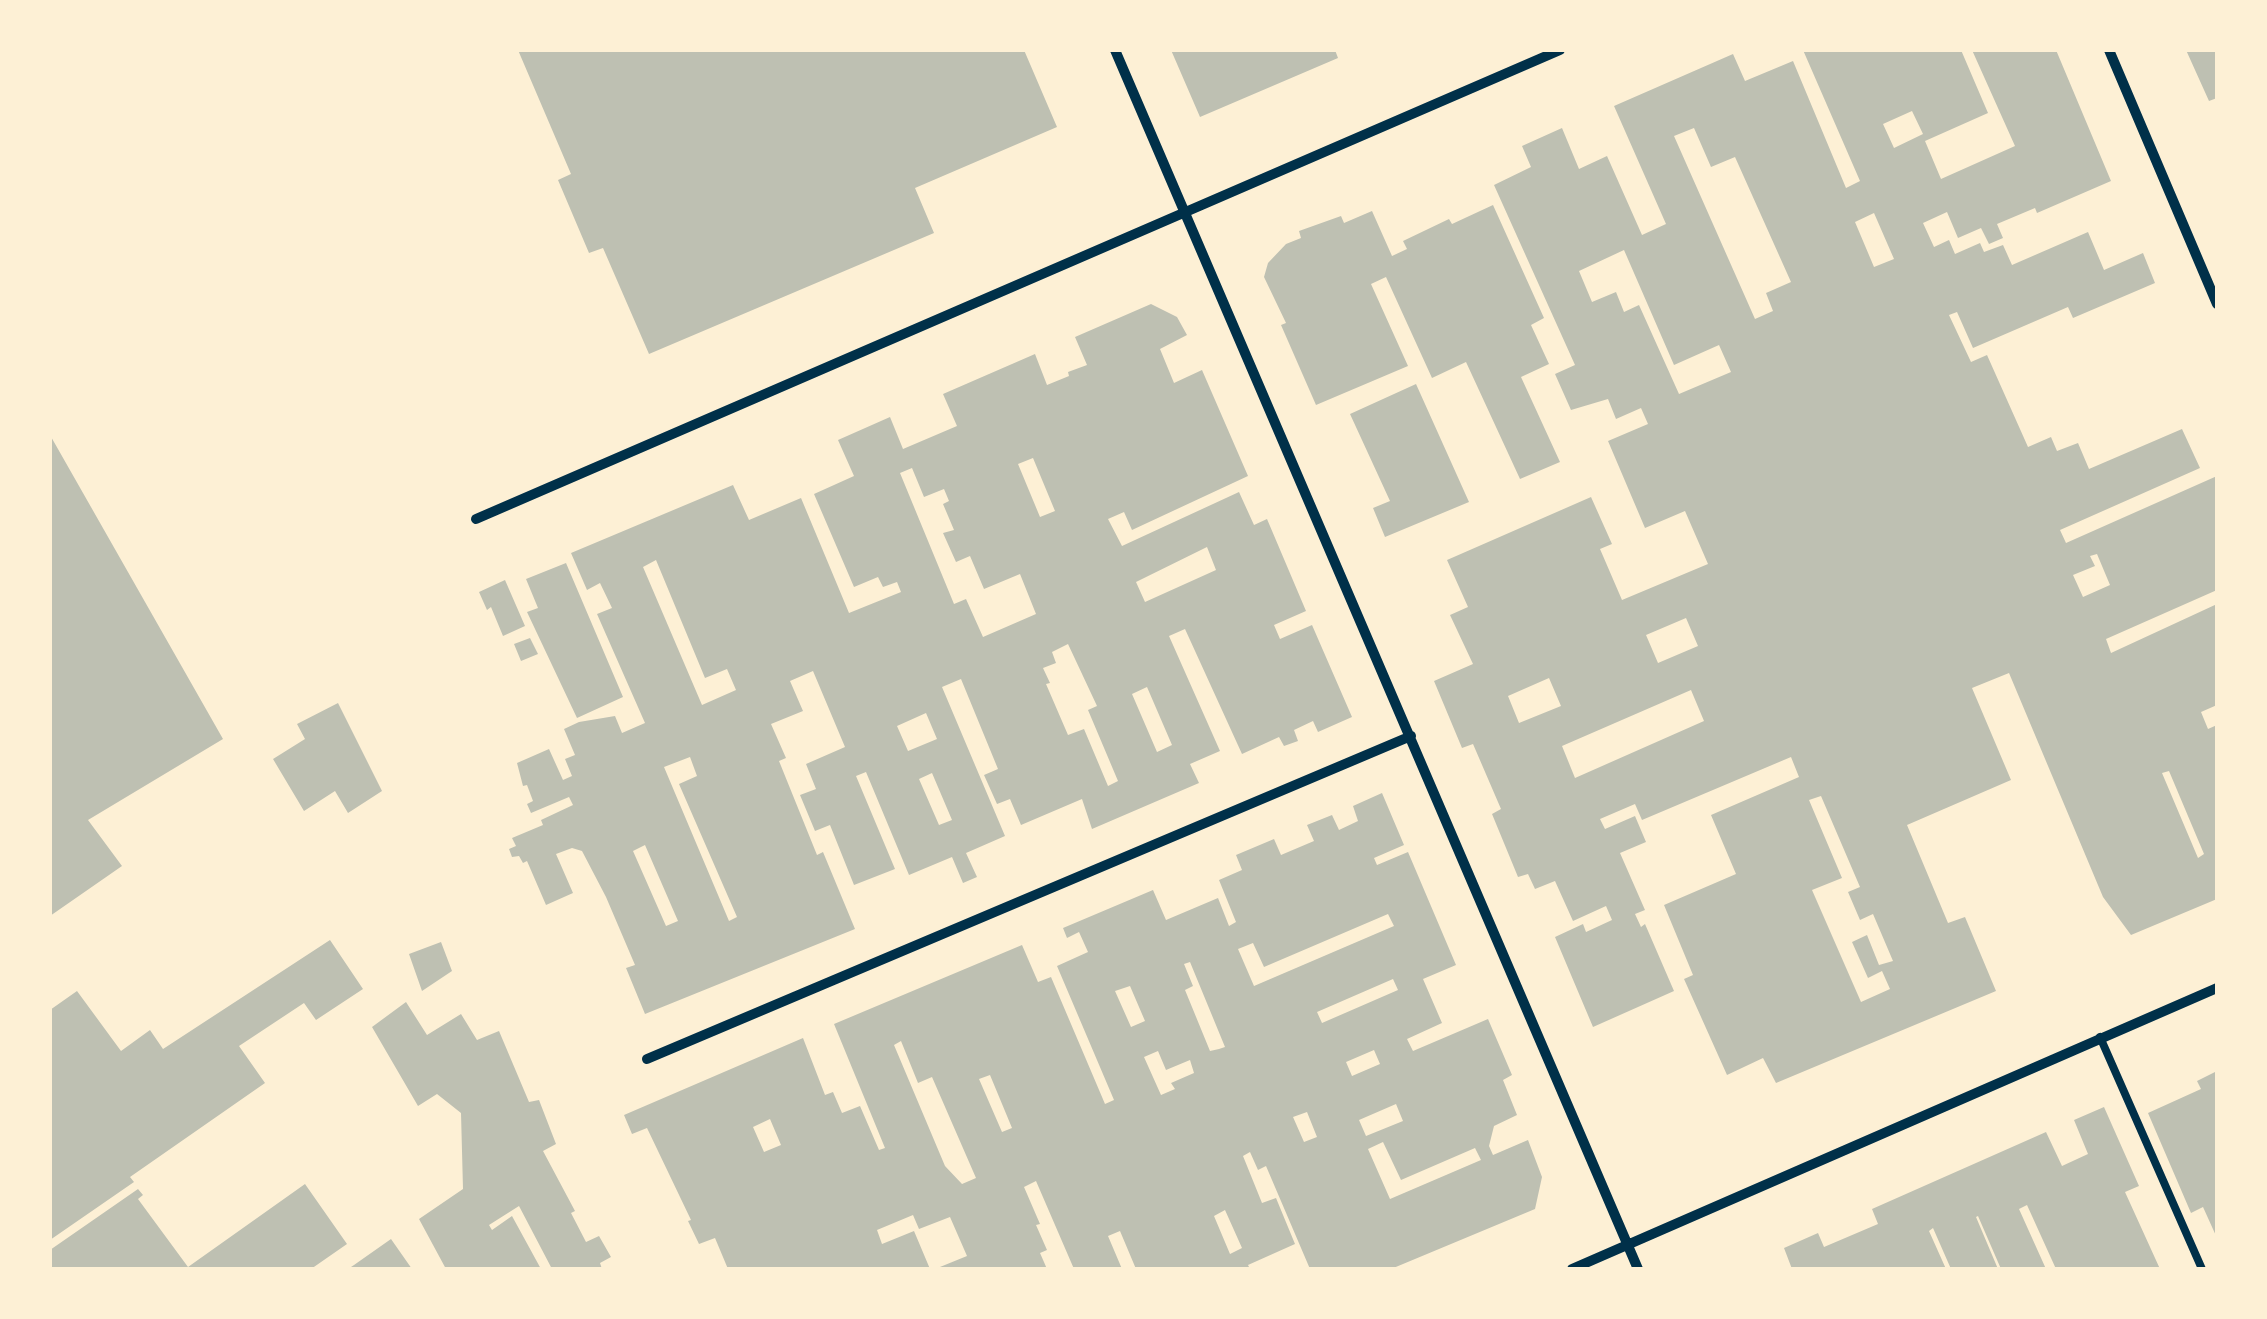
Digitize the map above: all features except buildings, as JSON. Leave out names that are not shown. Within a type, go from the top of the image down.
[{"type":"street","points":[[1115,50],[1638,1269]]},
{"type":"street","points":[[476,518],[1560,50]]},
{"type":"street","points":[[2109,50],[2217,304]]},
{"type":"street","points":[[647,1060],[1411,736]]},
{"type":"street","points":[[1572,1269],[2217,988]]},
{"type":"lane","points":[[2100,1037],[2202,1269]]}]
